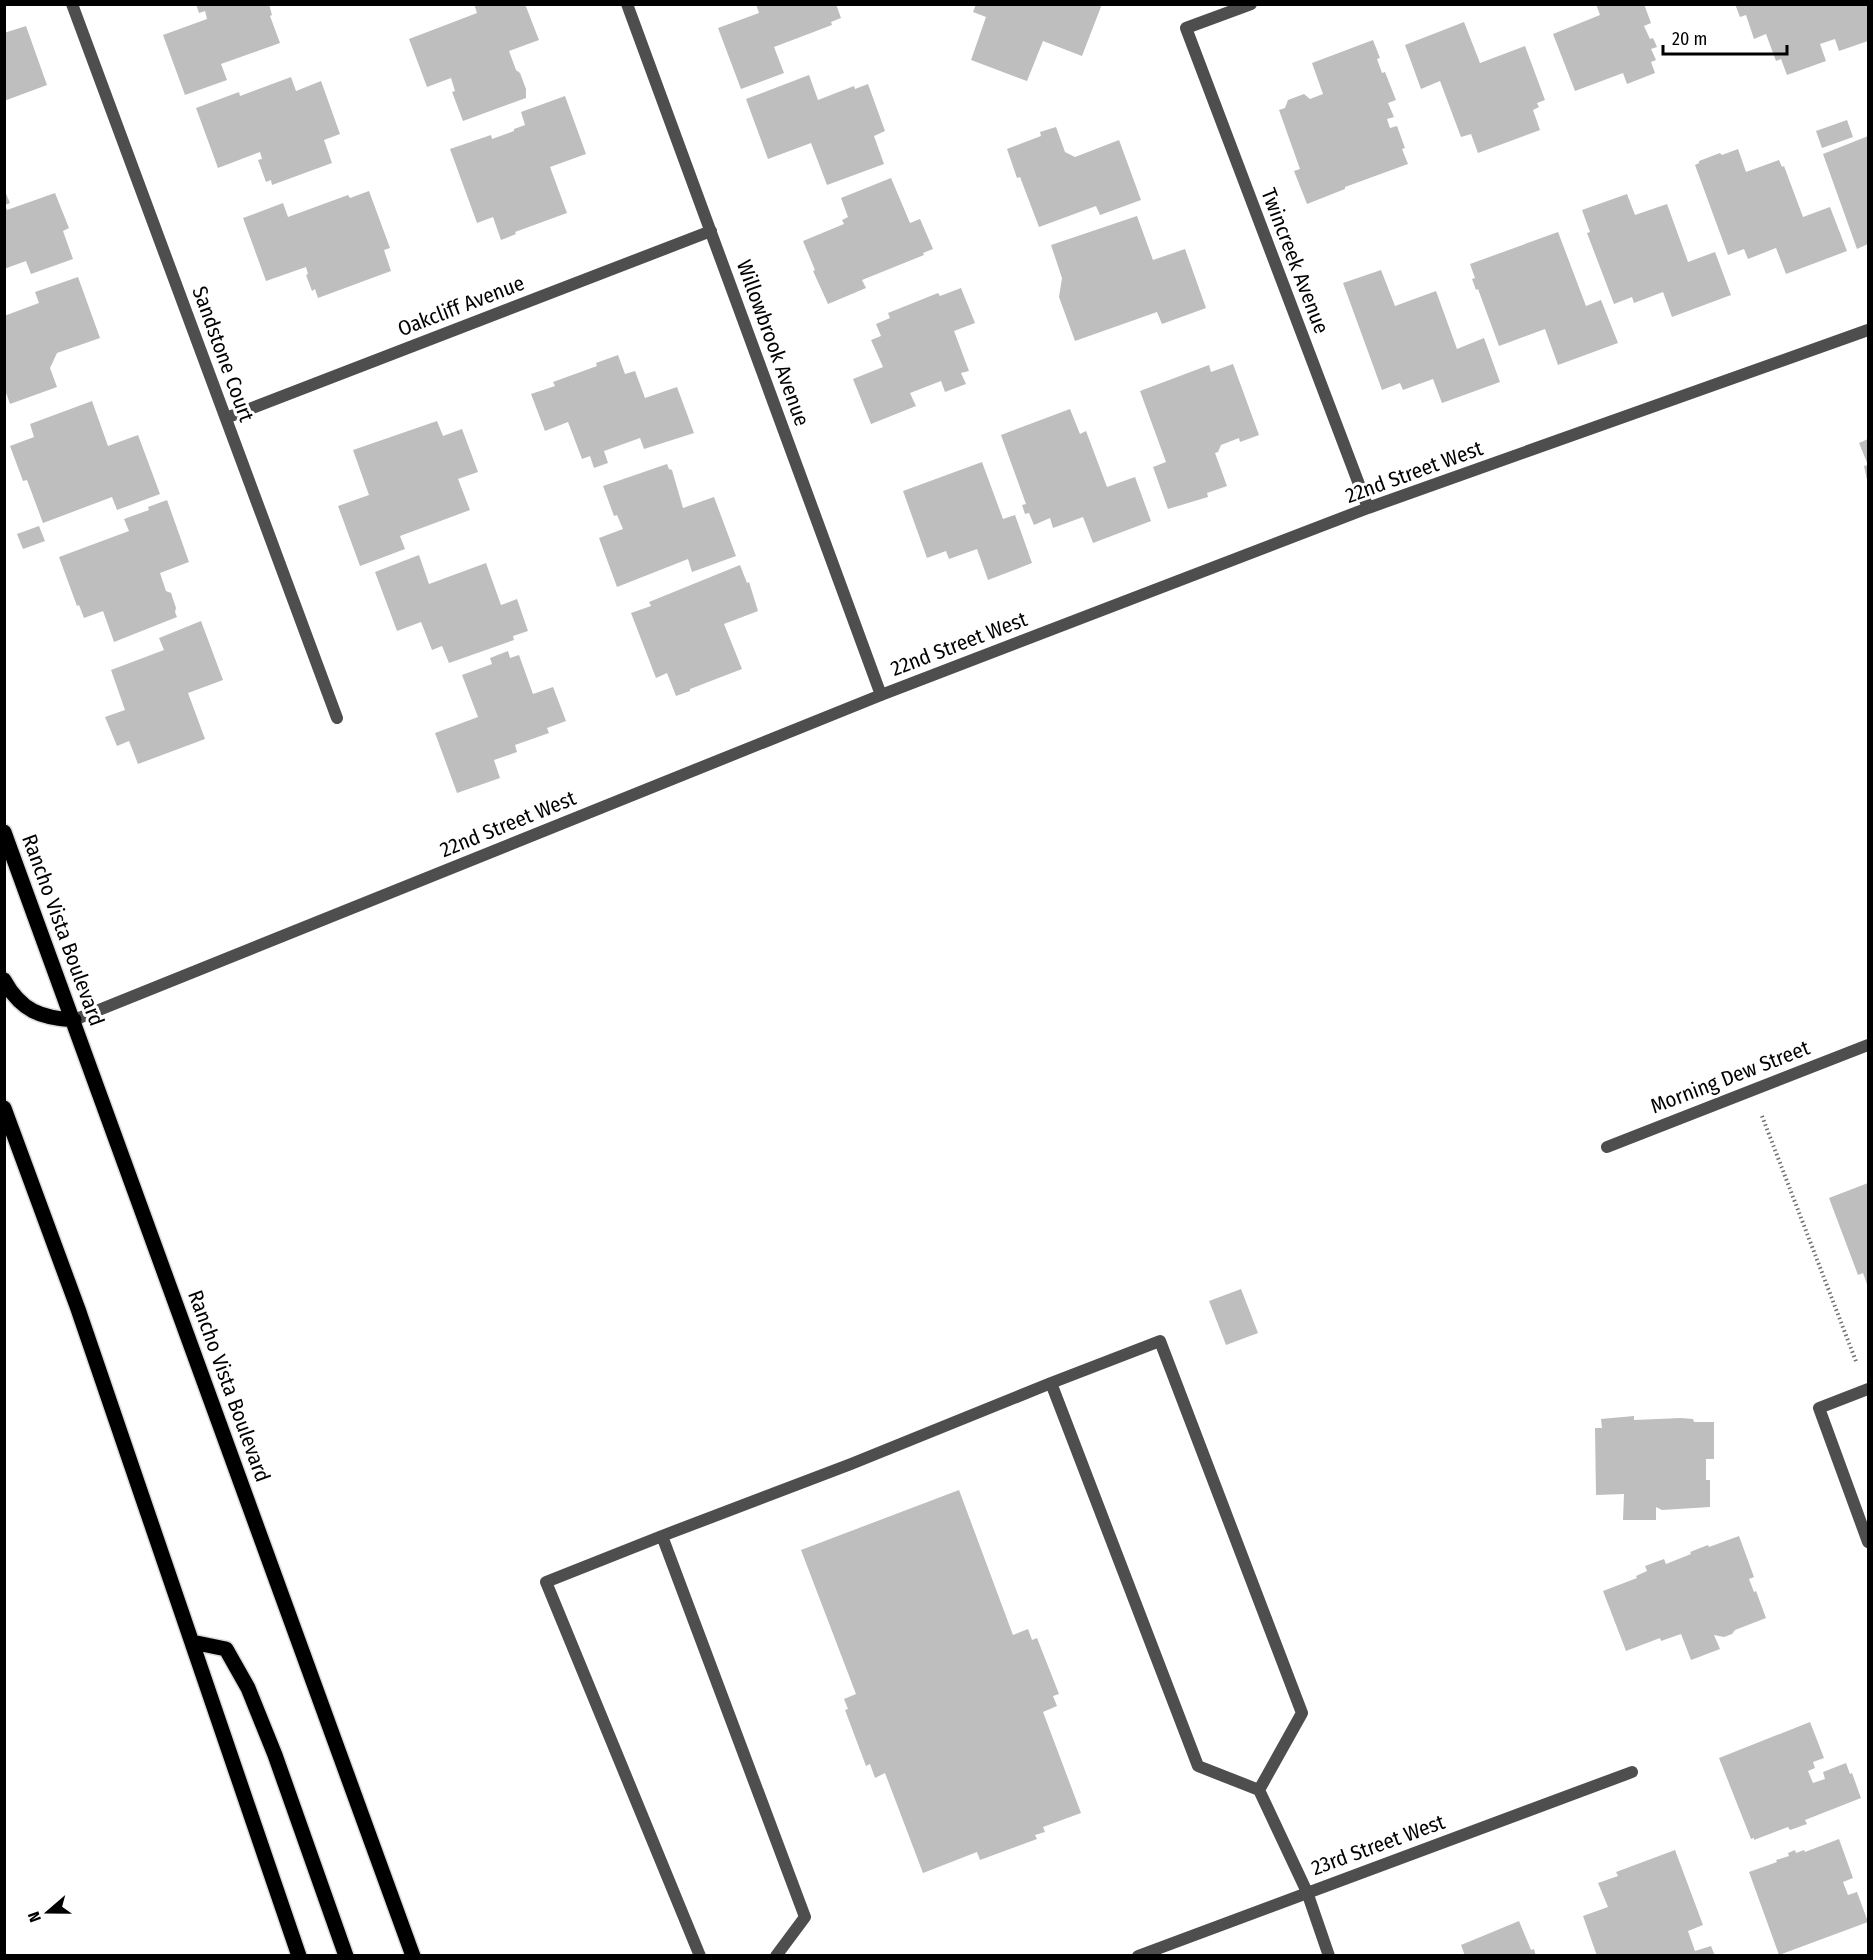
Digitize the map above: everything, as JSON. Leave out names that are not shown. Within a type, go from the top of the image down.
[{"type":"main road","name":"Rancho Vista Boulevard","points":[[4,832],[413,1956]]},
{"type":"main road","points":[[4,980],[11,993],[26,1008],[48,1018],[74,1020]]},
{"type":"main road","points":[[4,1108],[78,1309],[299,1956]]},
{"type":"main road","points":[[192,1642],[226,1649],[248,1688],[275,1755],[346,1956]]},
{"type":"street","name":"Sandstone Court","points":[[72,4],[337,718]]},
{"type":"street","name":"Willowbrook Avenue","points":[[627,4],[881,695]]},
{"type":"street","name":"Twincreek Avenue","points":[[1251,4],[1186,28],[1368,508]]},
{"type":"street","name":"Oakcliff Avenue","points":[[226,418],[711,231]]},
{"type":"street","name":"22nd Street West","points":[[74,1020],[881,695],[1368,508],[1869,330]]},
{"type":"street","name":"Morning Dew Street","points":[[1607,1147],[1869,1045]]},
{"type":"street","points":[[699,1956],[546,1582],[1160,1341],[1302,1713],[1259,1790]]},
{"type":"street","points":[[1051,1383],[1198,1766],[1259,1790],[1307,1892],[1329,1956]]},
{"type":"street","points":[[1868,1390],[1820,1408],[1869,1542]]},
{"type":"street","points":[[663,1536],[805,1917],[776,1956]]},
{"type":"street","name":"23rd Street West","points":[[1138,1956],[1632,1772]]},
{"type":"path","points":[[1751,1090],[1868,1390]]},
{"type":"building","points":[[196,4],[269,4],[272,15],[270,16],[280,43],[221,64],[227,80],[185,95],[163,35],[207,19],[205,11],[199,13]]},
{"type":"building","points":[[474,4],[525,4],[539,40],[509,51],[526,89],[526,98],[463,121],[452,92],[455,91],[451,78],[427,87],[409,39],[477,13]]},
{"type":"building","points":[[756,4],[836,4],[841,18],[831,22],[832,25],[774,47],[784,73],[741,89],[718,28],[759,13]]},
{"type":"building","points":[[976,4],[1102,4],[1082,56],[1043,41],[1027,81],[971,60],[986,17],[973,12]]},
{"type":"building","points":[[1596,4],[1644,4],[1651,23],[1644,26],[1657,47],[1651,49],[1656,60],[1651,62],[1655,73],[1627,84],[1623,73],[1575,91],[1553,34],[1600,15]]},
{"type":"building","points":[[1735,4],[1868,4],[1868,41],[1839,51],[1835,39],[1820,44],[1826,61],[1787,75],[1781,59],[1776,61],[1766,34],[1754,39],[1746,15],[1740,17]]},
{"type":"building","points":[[1464,22],[1480,63],[1525,46],[1545,100],[1537,103],[1539,107],[1533,110],[1540,130],[1478,153],[1471,134],[1461,137],[1440,81],[1421,89],[1405,45]]},
{"type":"building","points":[[26,26],[47,85],[4,101],[4,33]]},
{"type":"building","points":[[1373,40],[1380,58],[1377,59],[1382,73],[1385,72],[1396,100],[1388,103],[1394,117],[1387,119],[1390,128],[1397,126],[1408,164],[1345,187],[1345,189],[1307,204],[1294,171],[1300,169],[1279,110],[1285,108],[1288,100],[1304,94],[1310,99],[1323,94],[1312,63]]},
{"type":"building","points":[[809,75],[818,100],[854,86],[855,89],[868,84],[885,131],[874,136],[884,164],[827,185],[811,143],[768,159],[746,99]]},
{"type":"building","points":[[291,77],[296,91],[321,81],[340,134],[324,140],[332,163],[272,185],[271,180],[266,182],[258,160],[262,159],[260,152],[218,168],[196,108],[239,92],[240,96]]},
{"type":"building","points":[[565,96],[586,154],[550,167],[567,213],[515,232],[516,234],[501,240],[493,217],[477,223],[450,149],[491,135],[492,139],[514,131],[525,125],[521,112]]},
{"type":"building","points":[[1847,120],[1853,137],[1822,148],[1816,131]]},
{"type":"building","points":[[1056,127],[1065,152],[1075,157],[1119,140],[1141,200],[1100,215],[1096,206],[1039,227],[1007,149],[1041,136],[1040,132]]},
{"type":"building","points":[[1868,136],[1868,244],[1857,249],[1823,154]]},
{"type":"building","points":[[1738,149],[1746,172],[1779,160],[1782,167],[1784,166],[1803,217],[1830,207],[1847,251],[1786,274],[1776,248],[1748,259],[1744,249],[1728,255],[1695,165],[1699,161],[1720,153],[1722,155]]},
{"type":"building","points":[[891,178],[910,223],[920,219],[933,249],[923,253],[924,255],[862,280],[866,288],[828,304],[803,241],[844,224],[842,220],[848,217],[841,198]]},
{"type":"building","points":[[4,189],[10,203],[5,205],[7,210],[55,193],[69,228],[63,231],[73,259],[31,274],[26,261],[4,269]]},
{"type":"building","points":[[369,191],[390,248],[384,250],[391,271],[318,298],[315,289],[312,291],[306,275],[308,274],[306,267],[266,281],[243,218],[283,203],[288,217],[348,195],[350,198]]},
{"type":"building","points":[[1627,194],[1635,215],[1667,204],[1688,262],[1715,252],[1731,295],[1672,317],[1663,292],[1634,303],[1632,297],[1614,304],[1587,233],[1590,232],[1582,210]]},
{"type":"building","points":[[1137,216],[1153,260],[1185,249],[1206,308],[1162,324],[1157,312],[1075,341],[1059,297],[1062,278],[1051,245]]},
{"type":"building","points":[[1558,232],[1586,306],[1601,300],[1618,343],[1558,365],[1545,329],[1499,346],[1478,289],[1476,290],[1472,279],[1475,278],[1470,264]]},
{"type":"building","points":[[1381,270],[1395,306],[1436,291],[1457,349],[1484,338],[1500,382],[1442,403],[1433,379],[1403,390],[1400,383],[1382,390],[1343,283]]},
{"type":"building","points":[[78,277],[100,338],[57,353],[50,368],[57,387],[10,404],[4,387],[4,316],[39,303],[35,292]]},
{"type":"building","points":[[961,288],[975,323],[954,331],[969,371],[961,373],[966,384],[945,392],[941,381],[910,393],[916,406],[871,424],[853,379],[883,367],[871,340],[881,336],[876,324],[890,318],[888,313],[938,293],[940,296]]},
{"type":"building","points":[[618,355],[625,374],[635,371],[645,398],[677,387],[694,433],[644,449],[640,438],[604,451],[608,463],[594,468],[590,456],[582,459],[568,422],[545,431],[531,394],[555,386],[553,382],[597,366],[596,363]]},
{"type":"building","points":[[1233,364],[1259,435],[1240,442],[1239,438],[1221,445],[1215,453],[1227,486],[1207,493],[1208,497],[1168,509],[1153,467],[1166,462],[1140,391],[1209,365],[1211,372]]},
{"type":"building","points":[[92,401],[108,446],[138,435],[160,494],[117,510],[112,497],[43,523],[27,480],[23,481],[10,446],[34,437],[30,424]]},
{"type":"building","points":[[1070,409],[1080,434],[1086,431],[1107,487],[1135,477],[1151,521],[1093,543],[1083,517],[1053,528],[1050,518],[1034,525],[1029,513],[1025,514],[1022,505],[1026,504],[1001,435]]},
{"type":"building","points":[[437,421],[443,436],[462,429],[478,472],[458,479],[470,510],[400,536],[405,549],[360,566],[338,506],[369,495],[353,450]]},
{"type":"building","points":[[1868,439],[1868,465],[1859,443]]},
{"type":"building","points":[[982,462],[1003,519],[1015,515],[1032,563],[988,580],[977,549],[949,559],[946,551],[927,558],[903,491]]},
{"type":"building","points":[[667,464],[672,470],[683,508],[714,497],[736,556],[692,572],[688,559],[617,587],[599,538],[623,529],[617,515],[614,516],[603,486]]},
{"type":"building","points":[[1868,465],[1868,485],[1864,466]]},
{"type":"building","points":[[167,500],[189,562],[160,573],[166,591],[171,593],[177,617],[114,642],[103,611],[84,618],[79,605],[77,606],[59,557],[129,531],[124,519],[149,510],[148,507]]},
{"type":"building","points":[[39,526],[45,541],[23,549],[17,534]]},
{"type":"building","points":[[419,555],[429,584],[486,563],[501,605],[517,599],[528,631],[513,636],[514,640],[449,663],[442,646],[432,650],[421,622],[397,631],[375,572]]},
{"type":"building","points":[[740,565],[747,583],[749,582],[758,611],[724,624],[742,669],[676,696],[667,673],[656,678],[631,613],[651,606],[649,602]]},
{"type":"building","points":[[201,621],[223,680],[188,693],[205,739],[138,764],[129,741],[117,746],[105,717],[125,710],[111,670],[164,650],[159,638]]},
{"type":"building","points":[[508,651],[510,658],[519,655],[533,694],[553,687],[566,721],[547,728],[549,733],[515,745],[517,752],[494,760],[500,778],[457,793],[435,733],[478,717],[462,675],[492,664],[490,658]]},
{"type":"building","points":[[1868,1183],[1868,1287],[1863,1273],[1858,1275],[1829,1198]]},
{"type":"building","points":[[1241,1289],[1258,1333],[1226,1345],[1209,1301]]},
{"type":"building","points":[[1634,1416],[1634,1420],[1681,1418],[1693,1419],[1694,1422],[1714,1422],[1714,1459],[1706,1459],[1706,1480],[1710,1480],[1710,1507],[1662,1510],[1656,1507],[1656,1520],[1623,1520],[1624,1494],[1596,1495],[1595,1428],[1602,1428],[1601,1419]]},
{"type":"building","points":[[959,1490],[1013,1635],[1028,1629],[1032,1640],[1037,1638],[1059,1694],[1053,1696],[1057,1706],[1043,1712],[1081,1813],[1043,1827],[1045,1832],[1035,1835],[1037,1839],[980,1860],[977,1852],[923,1873],[885,1773],[875,1778],[870,1764],[866,1766],[845,1710],[848,1709],[844,1699],[856,1694],[801,1550]]},
{"type":"building","points":[[1739,1536],[1754,1577],[1749,1579],[1766,1618],[1735,1630],[1724,1637],[1714,1635],[1720,1649],[1691,1660],[1681,1634],[1661,1641],[1660,1638],[1626,1651],[1603,1591],[1637,1578],[1636,1576],[1647,1571],[1645,1566],[1664,1559],[1666,1564],[1708,1545],[1709,1547]]},
{"type":"building","points":[[1810,1722],[1824,1758],[1813,1762],[1815,1768],[1808,1771],[1813,1783],[1825,1779],[1823,1772],[1846,1763],[1861,1798],[1805,1820],[1807,1824],[1790,1830],[1788,1827],[1754,1840],[1754,1838],[1751,1839],[1719,1758]]},
{"type":"building","points":[[1839,1839],[1853,1878],[1843,1882],[1848,1895],[1857,1892],[1868,1922],[1779,1955],[1749,1872],[1777,1862],[1776,1860],[1789,1856],[1788,1853],[1795,1850],[1796,1853],[1804,1850],[1805,1852]]},
{"type":"building","points":[[1675,1850],[1703,1925],[1688,1931],[1695,1951],[1711,1946],[1715,1956],[1597,1956],[1583,1916],[1608,1907],[1598,1883],[1618,1876],[1616,1872]]},
{"type":"building","points":[[1519,1921],[1531,1950],[1534,1949],[1536,1956],[1465,1956],[1461,1945]]}]
